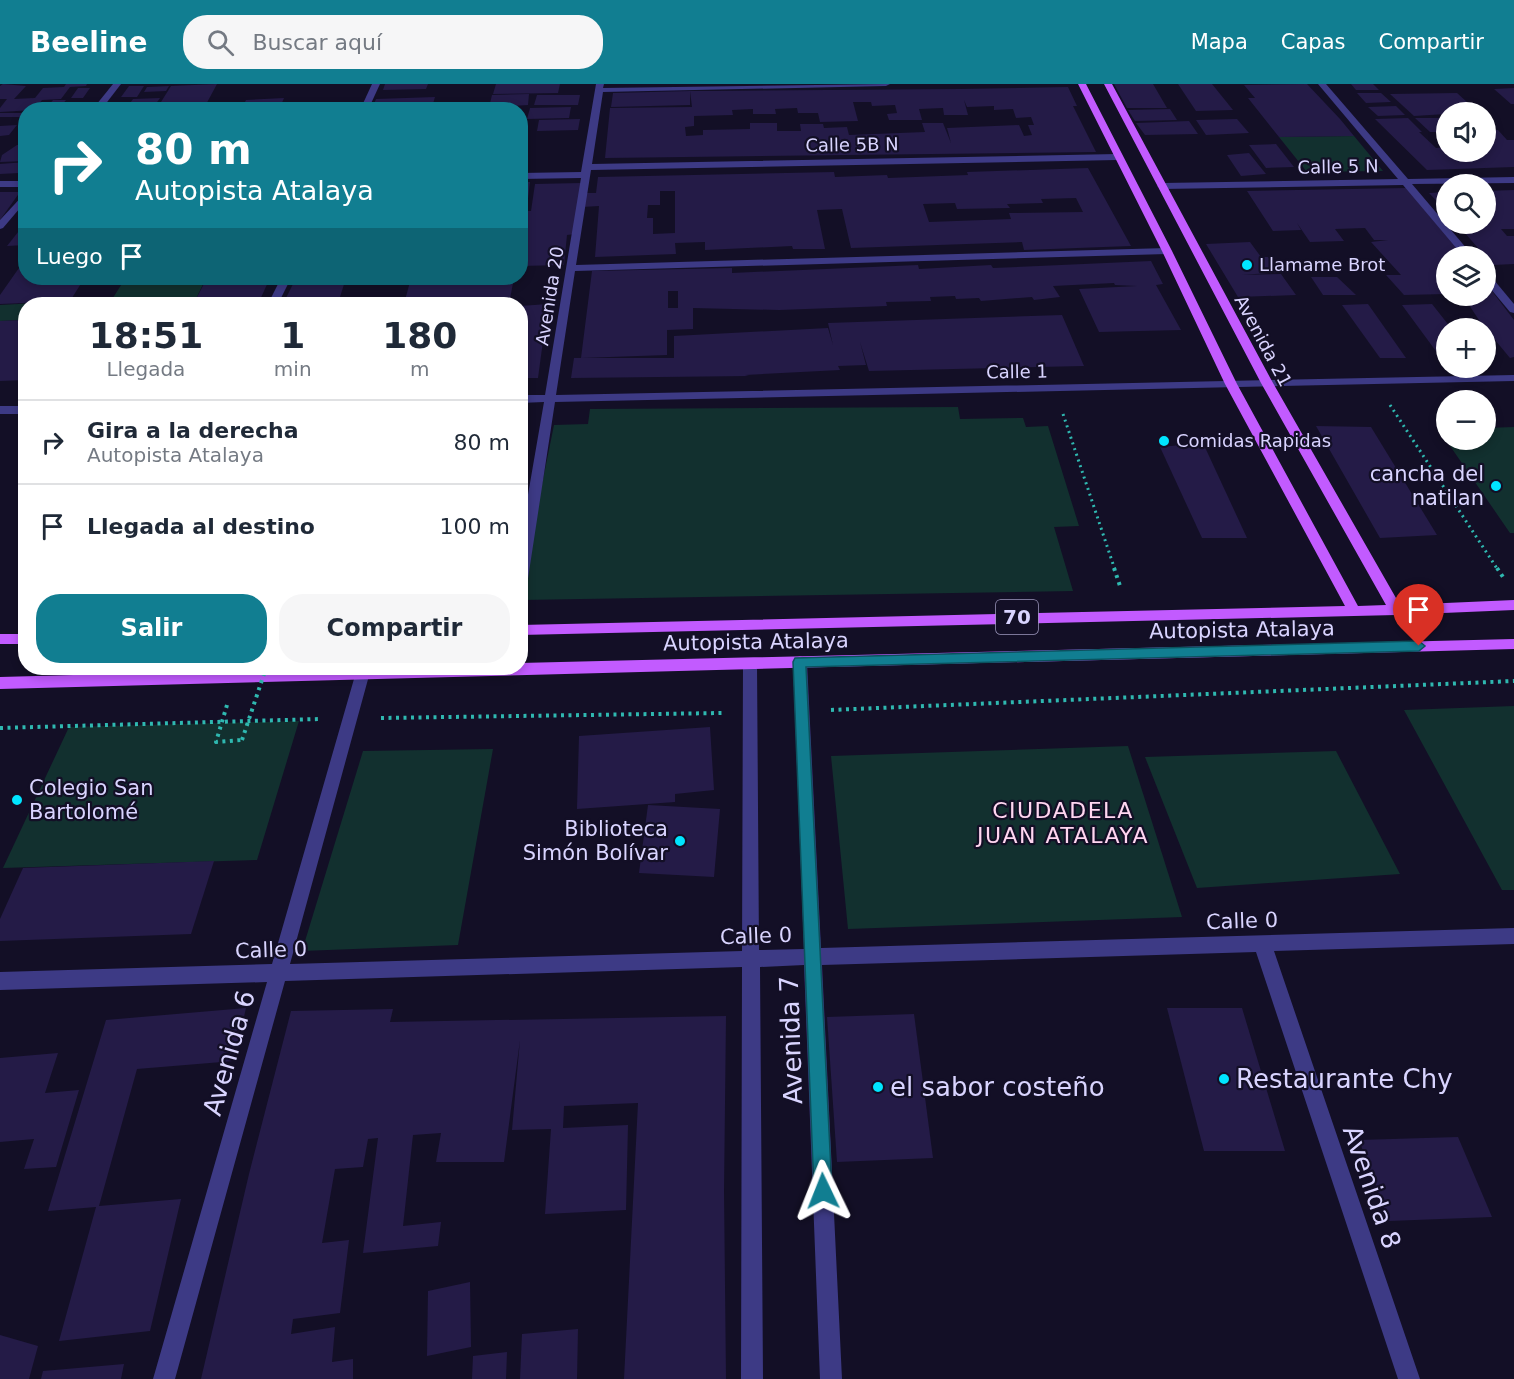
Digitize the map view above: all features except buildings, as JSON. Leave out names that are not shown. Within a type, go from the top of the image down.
[{"type":"main road","points":[[1082,84],[1117,157],[1167,251],[1231,384],[1354,611]]},
{"type":"main road","name":"Avenida 21","points":[[1108,84],[1267,383],[1396,610]]},
{"type":"main road","name":"Autopista Atalaya","points":[[528,630],[1396,610],[1514,605]]},
{"type":"main road","points":[[0,639],[18,639]]},
{"type":"main road","name":"Autopista Atalaya","points":[[528,669],[1514,644]]},
{"type":"main road","name":"Autopista Atalaya","points":[[0,683],[267,675]]},
{"type":"street","points":[[102,102],[117,84]]},
{"type":"street","points":[[368,102],[376,84]]},
{"type":"street","points":[[599,87],[886,84]]},
{"type":"street","points":[[1322,84],[1459,246]]},
{"type":"street","name":"Avenida 20","points":[[528,535],[599,87]]},
{"type":"street","name":"Calle 5B N","points":[[586,171],[1117,157]]},
{"type":"street","points":[[528,175],[586,171]]},
{"type":"street","name":"Calle 5 N","points":[[1162,186],[1514,180]]},
{"type":"street","points":[[0,184],[18,184]]},
{"type":"street","points":[[0,225],[18,204]]},
{"type":"street","points":[[571,268],[1167,251]]},
{"type":"street","points":[[1496,289],[1514,310]]},
{"type":"street","name":"Calle 1","points":[[528,399],[1514,378]]},
{"type":"street","points":[[0,410],[18,410]]},
{"type":"street","name":"Avenida 7","points":[[800,662],[831,1379]]},
{"type":"street","name":"Avenida 7","points":[[750,664],[752,1379]]},
{"type":"street","name":"Avenida 6","points":[[164,1379],[362,675]]},
{"type":"street","name":"Calle 0","points":[[0,981],[1514,936]]},
{"type":"street","name":"Avenida 8","points":[[1262,943],[1409,1379]]},
{"type":"path","points":[[1374,381],[1504,579]]},
{"type":"path","points":[[1054,389],[1131,615]]},
{"type":"path","points":[[235,676],[216,742],[242,740],[264,675]]},
{"type":"green space","points":[[1354,136],[1383,171],[1307,172],[1279,137]]},
{"type":"green space","points":[[121,285],[203,285],[197,297],[114,297]]},
{"type":"green space","points":[[18,304],[18,320],[0,321],[0,305]]},
{"type":"green space","points":[[958,407],[960,419],[1023,418],[1026,427],[1048,426],[1079,526],[1054,527],[1073,591],[528,600],[528,553],[554,425],[588,424],[590,409]]},
{"type":"green space","name":"cancha del natilan","points":[[1514,427],[1514,533],[1510,533],[1453,450],[1496,450],[1496,428]]},
{"type":"green space","points":[[1514,706],[1514,890],[1502,890],[1404,710]]},
{"type":"green space","points":[[299,721],[257,860],[3,868],[69,727]]},
{"type":"green space","points":[[1128,746],[1182,917],[848,929],[831,756]]},
{"type":"green space","points":[[493,749],[458,945],[302,951],[363,751]]},
{"type":"green space","points":[[1336,751],[1400,874],[1197,888],[1145,757]]},
{"type":"place","name":"Llamame Brot","points":[[1247,265]]},
{"type":"place","name":"Comidas Rapidas","points":[[1164,441]]},
{"type":"place","name":"cancha del natilan","points":[[1496,486]]},
{"type":"place","name":"Colegio San Bartolomé","points":[[17,800]]},
{"type":"place","name":"Biblioteca Simón Bolívar","points":[[680,841]]},
{"type":"place","name":"Restaurante Chy","points":[[1224,1079]]},
{"type":"place","name":"el sabor costeño","points":[[878,1087]]},
{"type":"district","name":"CIUDADELA JUAN ATALAYA","points":[[1063,822]]},
{"type":"route","points":[[823,1191],[800,662],[1419,646]]}]
